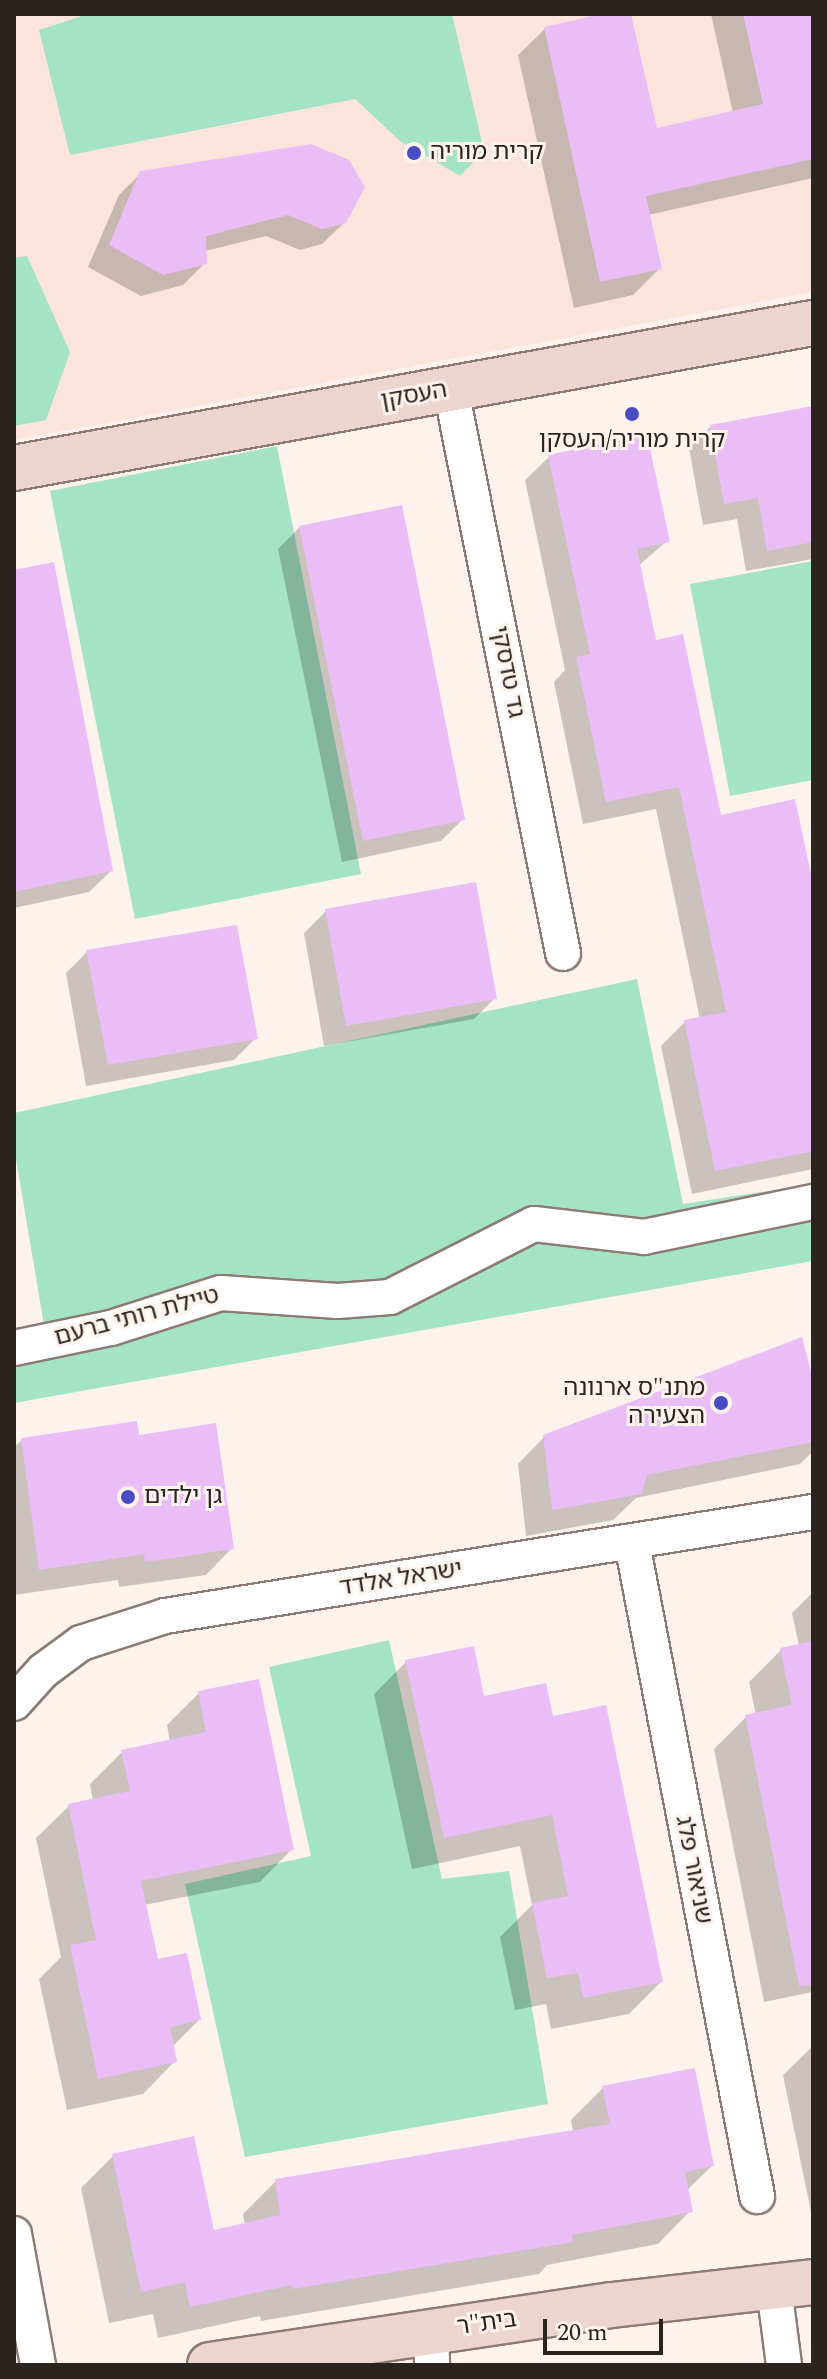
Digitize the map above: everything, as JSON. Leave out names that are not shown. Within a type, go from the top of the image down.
[{"type":"street","name":"העסקן","points":[[14,468],[813,323]]},
{"type":"street","name":"גד טדסקי","points":[[451,390],[563,953]]},
{"type":"street","name":"טיילת רותי ברעם","points":[[14,1348],[111,1328],[221,1293],[338,1301],[390,1297],[534,1224],[644,1237],[813,1202]]},
{"type":"street","name":"ישראל אלדד","points":[[14,1703],[43,1671],[81,1643],[120,1627],[813,1512]]},
{"type":"street","name":"שניאור פלג","points":[[632,1543],[757,2196]]},
{"type":"street","points":[[14,2234],[38,2365]]},
{"type":"street","points":[[784,2365],[793,2285]]},
{"type":"street","name":"בית\"ר","points":[[210,2365],[432,2348],[793,2285]]},
{"type":"shaded area","name":"קרית מוריה","points":[[14,14],[813,14],[813,292],[14,440]]},
{"type":"green space","points":[[88,14],[452,14],[484,151],[460,176],[400,141],[355,99],[70,155],[39,30]]},
{"type":"green space","points":[[27,256],[70,352],[46,420],[14,426],[14,258]]},
{"type":"green space","points":[[277,446],[361,874],[135,919],[50,491]]},
{"type":"green space","points":[[813,561],[813,780],[730,796],[690,584]]},
{"type":"green space","points":[[637,979],[683,1204],[813,1184],[813,1261],[14,1403],[14,1331],[44,1325],[14,1147],[14,1113]]},
{"type":"green space","points":[[389,1640],[442,1879],[509,1871],[548,2104],[245,2157],[185,1884],[311,1856],[269,1667]]},
{"type":"building","points":[[601,14],[631,14],[657,128],[763,104],[743,14],[813,14],[813,159],[646,196],[662,269],[600,282],[544,27]]},
{"type":"building","points":[[311,144],[349,160],[365,187],[346,223],[322,229],[288,215],[206,236],[207,264],[163,275],[109,245],[140,171]]},
{"type":"building","points":[[813,406],[813,542],[767,551],[758,498],[724,504],[710,425]]},
{"type":"building","points":[[647,434],[670,542],[637,549],[656,640],[683,634],[721,815],[795,799],[813,883],[813,1151],[715,1171],[684,1020],[726,1012],[679,787],[606,802],[576,657],[590,654],[548,455]]},
{"type":"building","points":[[402,505],[465,820],[363,841],[299,526]]},
{"type":"building","points":[[54,562],[113,871],[14,892],[14,570]]},
{"type":"building","points":[[476,882],[497,999],[346,1026],[325,909]]},
{"type":"building","points":[[237,925],[258,1039],[108,1065],[86,950]]},
{"type":"building","name":"מתנ\"ס ארנונה הצעירה","points":[[802,1337],[813,1379],[813,1442],[647,1475],[642,1494],[552,1510],[543,1435]]},
{"type":"building","name":"גן ילדים","points":[[137,1421],[139,1435],[216,1423],[234,1549],[145,1562],[144,1554],[39,1570],[21,1438]]},
{"type":"building","points":[[813,1641],[813,1985],[799,1986],[745,1715],[792,1705],[780,1648]]},
{"type":"building","points":[[474,1646],[484,1696],[546,1683],[553,1716],[606,1705],[663,1982],[583,1998],[578,1973],[547,1978],[532,1903],[568,1896],[552,1815],[444,1838],[405,1660]]},
{"type":"building","points":[[259,1679],[294,1850],[141,1881],[158,1959],[187,1953],[201,2020],[170,2027],[177,2062],[98,2079],[70,1945],[96,1940],[68,1804],[130,1791],[121,1750],[206,1732],[198,1691]]},
{"type":"building","points":[[695,2068],[714,2166],[685,2172],[693,2212],[572,2235],[573,2242],[292,2289],[292,2285],[190,2307],[185,2282],[141,2292],[112,2154],[194,2136],[214,2230],[280,2215],[275,2179],[610,2124],[602,2086]]},
{"type":"place","name":"קרית מוריה","points":[[414,153]]},
{"type":"place","name":"קרית מוריה/העסקן","points":[[632,414]]},
{"type":"place","name":"מתנ\"ס ארנונה הצעירה","points":[[721,1403]]},
{"type":"place","name":"גן ילדים","points":[[128,1497]]}]
